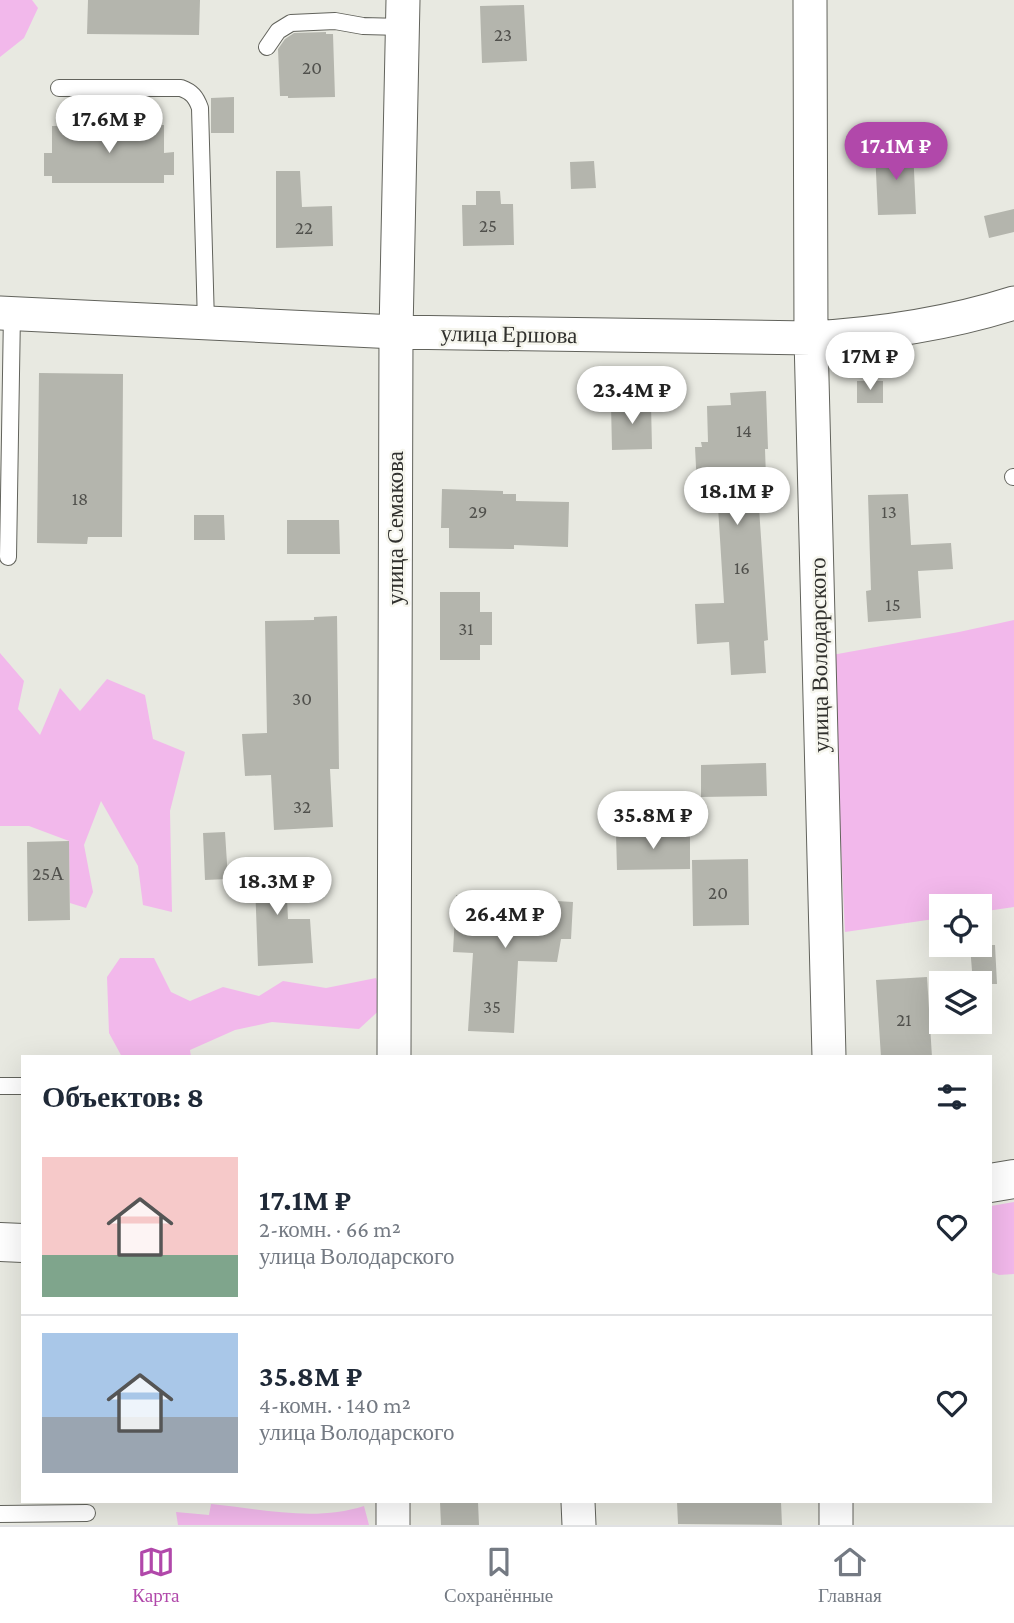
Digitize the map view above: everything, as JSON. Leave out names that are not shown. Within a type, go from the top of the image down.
[{"type":"street","name":"улица Володарского","points":[[810,0],[811,338],[829,1055]]},
{"type":"street","name":"улица Семакова","points":[[394,1055],[396,332],[403,13]]},
{"type":"street","name":"улица Ершова","points":[[6,313],[396,332],[811,338],[916,327],[976,315],[1014,303]]},
{"type":"street","points":[[992,1183],[1014,1179]]},
{"type":"street","points":[[0,1242],[21,1243]]},
{"type":"street","points":[[393,1503],[393,1525]]},
{"type":"street","points":[[578,1503],[579,1525]]},
{"type":"street","points":[[836,1503],[836,1525]]},
{"type":"lane","points":[[267,47],[278,31],[291,23],[335,21],[363,26],[403,13]]},
{"type":"lane","points":[[59,88],[181,88],[189,90],[196,97],[200,108],[205,324]]},
{"type":"lane","points":[[6,313],[8,557]]},
{"type":"lane","points":[[0,1086],[21,1086]]},
{"type":"lane","points":[[0,1514],[87,1513]]},
{"type":"shaded area","points":[[0,0],[32,0],[38,8],[24,38],[0,57]]},
{"type":"shaded area","points":[[1014,620],[1014,907],[992,910],[992,894],[929,894],[929,920],[845,932],[832,655]]},
{"type":"shaded area","points":[[0,653],[24,681],[18,709],[40,735],[60,688],[80,711],[107,679],[145,695],[153,739],[185,752],[170,811],[172,912],[143,905],[138,866],[101,801],[84,845],[93,892],[86,908],[70,903],[69,841],[29,826],[0,826]]},
{"type":"shaded area","points":[[120,958],[154,958],[171,992],[190,1001],[223,987],[259,996],[283,981],[326,988],[376,978],[385,1005],[359,1029],[272,1022],[235,1030],[190,1050],[191,1055],[121,1055],[109,1033],[107,977]]},
{"type":"shaded area","points":[[1014,1202],[1014,1274],[999,1275],[992,1272],[992,1206]]},
{"type":"shaded area","points":[[211,1504],[307,1514],[345,1511],[364,1506],[369,1525],[178,1525],[176,1512],[209,1515]]},
{"type":"building","points":[[88,0],[200,0],[199,35],[87,34]]},
{"type":"building","points":[[524,5],[527,61],[482,63],[480,6]]},
{"type":"building","points":[[294,33],[333,34],[335,97],[280,96],[278,49],[285,39]]},
{"type":"building","points":[[234,97],[234,133],[211,133],[211,98]]},
{"type":"building","points":[[164,125],[164,153],[174,152],[174,175],[164,175],[164,183],[52,183],[52,176],[44,176],[44,153],[52,153],[52,126]]},
{"type":"building","points":[[913,149],[916,214],[878,215],[875,151]]},
{"type":"building","points":[[594,161],[596,188],[571,189],[570,162]]},
{"type":"building","points":[[276,171],[300,171],[302,207],[332,206],[333,246],[276,248]]},
{"type":"building","points":[[476,191],[500,191],[501,204],[513,204],[514,245],[463,246],[462,205],[476,205]]},
{"type":"building","points":[[1014,209],[1014,232],[989,238],[984,216]]},
{"type":"building","points":[[39,373],[123,374],[122,537],[88,537],[87,544],[37,543]]},
{"type":"building","points":[[857,381],[883,381],[883,403],[857,403]]},
{"type":"building","points":[[766,391],[767,507],[759,508],[768,640],[764,641],[766,673],[731,675],[729,642],[697,644],[695,604],[724,603],[718,507],[698,507],[695,447],[702,447],[701,442],[708,442],[707,406],[731,405],[730,393]]},
{"type":"building","points":[[651,403],[652,449],[612,450],[611,404]]},
{"type":"building","points":[[442,489],[503,491],[503,494],[516,494],[516,501],[569,502],[568,547],[514,545],[514,549],[449,548],[449,528],[441,528]]},
{"type":"building","points":[[908,494],[911,545],[951,543],[953,569],[918,571],[921,618],[868,622],[866,591],[871,590],[868,495]]},
{"type":"building","points":[[194,515],[224,515],[225,540],[194,540]]},
{"type":"building","points":[[287,520],[339,520],[340,554],[287,554]]},
{"type":"building","points":[[440,592],[480,592],[480,612],[492,612],[492,645],[480,645],[480,660],[440,660]]},
{"type":"building","points":[[337,616],[339,769],[330,769],[333,827],[274,830],[271,775],[245,776],[242,734],[267,733],[265,621],[314,620],[314,617]]},
{"type":"building","points":[[766,763],[767,796],[701,797],[701,765]]},
{"type":"building","points":[[225,832],[228,879],[205,880],[203,833]]},
{"type":"building","points":[[690,833],[690,869],[617,870],[616,834]]},
{"type":"building","points":[[69,841],[70,920],[28,921],[27,842]]},
{"type":"building","points":[[285,859],[288,919],[310,919],[313,963],[258,966],[255,883],[246,884],[245,861]]},
{"type":"building","points":[[748,859],[749,925],[693,926],[692,860]]},
{"type":"building","points":[[456,895],[573,902],[571,939],[561,939],[557,962],[518,961],[514,1033],[468,1031],[473,953],[453,952]]},
{"type":"building","points":[[992,945],[995,945],[997,984],[992,984],[992,971],[972,971],[971,957],[992,957]]},
{"type":"building","points":[[927,977],[932,1055],[881,1055],[876,980]]},
{"type":"building","points":[[440,1503],[478,1503],[479,1525],[441,1525]]},
{"type":"building","points":[[677,1503],[781,1503],[782,1525],[678,1524]]}]
